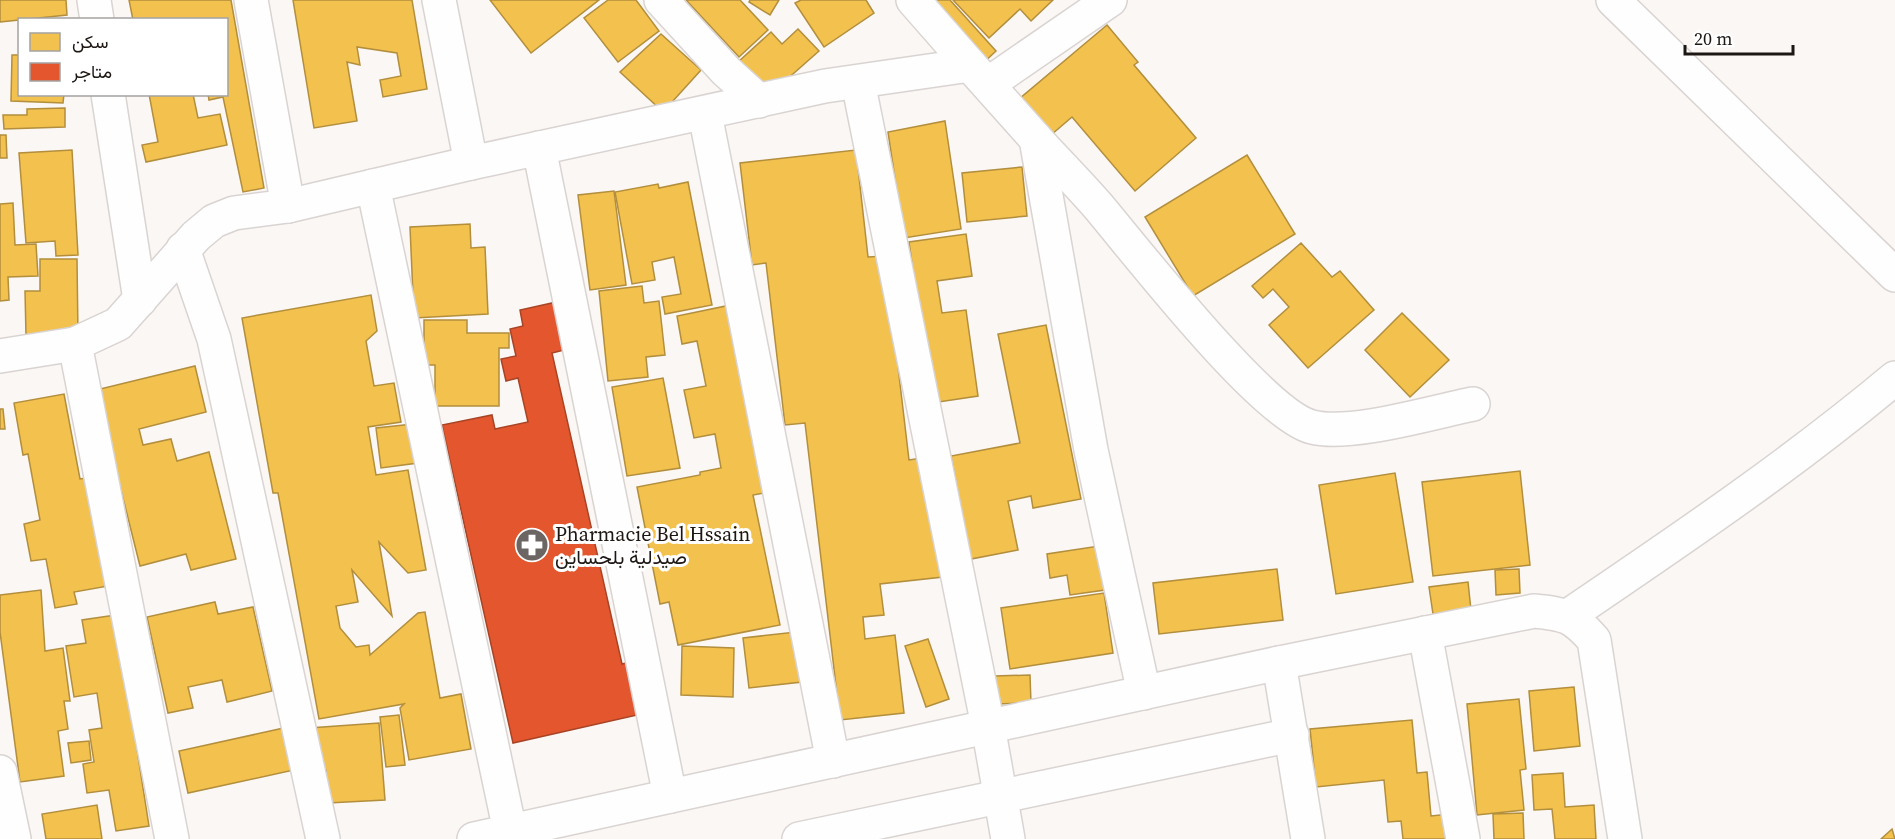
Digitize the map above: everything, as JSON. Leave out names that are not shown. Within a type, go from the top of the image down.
[{"type":"street","points":[[93,0],[97,18]]},
{"type":"street","points":[[250,0],[288,206]]},
{"type":"street","points":[[439,0],[471,163]]},
{"type":"street","points":[[661,0],[726,71],[759,101]]},
{"type":"street","points":[[913,0],[1087,194],[1214,342],[1251,381],[1298,421],[1312,427],[1355,427],[1473,404]]},
{"type":"street","points":[[0,356],[75,344],[118,324],[183,249],[214,221],[234,213],[288,206],[539,148],[858,82],[979,75],[1110,0]]},
{"type":"street","points":[[1613,0],[1895,275]]},
{"type":"street","points":[[858,82],[988,726],[1008,839]]},
{"type":"street","points":[[108,96],[140,300]]},
{"type":"street","points":[[705,114],[833,761]]},
{"type":"street","points":[[1036,139],[1091,450],[1144,693]]},
{"type":"street","points":[[539,148],[670,796]]},
{"type":"street","points":[[373,186],[508,835],[670,796],[988,726],[1534,611],[1568,616],[1578,622],[1594,640],[1625,839]]},
{"type":"street","points":[[183,249],[214,339],[323,839]]},
{"type":"street","points":[[75,344],[172,839]]},
{"type":"street","points":[[1568,616],[1739,499],[1831,432],[1895,378]]},
{"type":"street","points":[[1425,633],[1462,839]]},
{"type":"street","points":[[1279,663],[1308,839]]},
{"type":"street","points":[[799,839],[1292,735]]},
{"type":"street","points":[[0,772],[14,839]]},
{"type":"building: سكن","points":[[0,0],[66,0],[67,15],[18,18],[18,20],[0,22]]},
{"type":"building: سكن","points":[[129,0],[231,0],[264,188],[243,192],[223,97],[209,100],[208,96],[228,96],[228,18],[133,18]]},
{"type":"building: سكن","points":[[293,0],[412,0],[427,89],[383,97],[380,80],[401,76],[397,53],[357,47],[360,65],[347,62],[357,121],[314,128]]},
{"type":"building: سكن","points":[[490,0],[599,0],[531,53]]},
{"type":"building: سكن","points":[[608,0],[636,0],[659,31],[618,62],[584,18]]},
{"type":"building: سكن","points":[[686,0],[740,0],[768,30],[739,57]]},
{"type":"building: سكن","points":[[750,0],[779,0],[770,15],[749,2]]},
{"type":"building: سكن","points":[[801,0],[866,0],[874,13],[824,47],[795,3]]},
{"type":"building: سكن","points":[[919,0],[950,0],[996,51],[979,67]]},
{"type":"building: سكن","points":[[953,0],[1053,0],[1031,21],[1020,9],[989,38]]},
{"type":"building: سكن","points":[[1107,25],[1138,62],[1134,65],[1196,138],[1135,191],[1072,117],[1044,141],[1013,104]]},
{"type":"building: سكن","points":[[798,29],[819,51],[768,96],[738,62],[771,32],[782,44]]},
{"type":"building: سكن","points":[[661,34],[701,70],[663,112],[620,72]]},
{"type":"building: سكن","points":[[12,55],[18,55],[18,96],[64,96],[63,103],[11,101]]},
{"type":"building: سكن","points":[[149,96],[193,96],[198,118],[220,114],[227,145],[146,162],[142,145],[158,142]]},
{"type":"building: سكن","points":[[65,108],[65,127],[4,129],[3,115],[27,115],[27,109]]},
{"type":"building: سكن","points":[[945,121],[961,229],[904,238],[888,132]]},
{"type":"building: سكن","points":[[0,135],[6,135],[7,158],[0,158]]},
{"type":"building: سكن","points":[[72,150],[78,255],[56,256],[55,241],[26,243],[19,153]]},
{"type":"building: سكن","points":[[856,150],[868,257],[885,256],[909,460],[928,457],[943,577],[880,584],[884,615],[863,617],[865,639],[895,635],[904,713],[840,720],[805,423],[785,425],[766,263],[752,265],[740,163]]},
{"type":"building: سكن","points":[[1247,155],[1295,234],[1193,296],[1145,217]]},
{"type":"building: سكن","points":[[1022,167],[1027,216],[967,222],[962,173]]},
{"type":"building: سكن","points":[[688,182],[712,305],[665,314],[662,297],[681,294],[674,257],[652,262],[655,280],[632,284],[615,192],[658,184],[659,188]]},
{"type":"building: سكن","points":[[614,191],[626,285],[590,290],[578,195]]},
{"type":"building: سكن","points":[[13,203],[15,245],[36,244],[38,276],[8,277],[9,300],[0,301],[0,204]]},
{"type":"building: سكن","points":[[470,224],[471,248],[485,247],[488,314],[414,318],[410,227]]},
{"type":"building: سكن","points":[[966,234],[972,276],[937,281],[942,313],[966,310],[978,396],[932,403],[909,242]]},
{"type":"building: سكن","points":[[1301,243],[1332,277],[1340,271],[1374,310],[1308,368],[1269,325],[1289,307],[1273,289],[1263,298],[1252,286]]},
{"type":"building: سكن","points":[[40,259],[77,259],[78,336],[26,336],[25,291],[40,291]]},
{"type":"building: سكن","points":[[642,286],[644,303],[659,301],[665,355],[646,357],[648,377],[608,381],[599,291]]},
{"type":"building: سكن","points":[[371,295],[377,331],[366,341],[374,386],[394,383],[401,422],[368,427],[376,475],[408,470],[426,570],[408,573],[379,542],[392,616],[352,570],[358,602],[336,606],[340,628],[356,647],[369,645],[370,655],[418,613],[425,612],[440,698],[461,694],[471,749],[409,760],[400,708],[404,704],[319,719],[278,493],[273,493],[242,318]]},
{"type":"building: سكن","points":[[726,306],[764,493],[753,495],[780,625],[678,645],[669,602],[660,604],[637,487],[700,475],[700,472],[721,468],[715,434],[694,438],[684,390],[706,386],[697,341],[682,344],[677,316]]},
{"type":"building: سكن","points":[[1402,313],[1449,360],[1410,397],[1365,350]]},
{"type":"building: سكن","points":[[424,320],[467,320],[467,333],[509,333],[509,348],[499,348],[499,406],[435,406],[435,365],[424,365]]},
{"type":"building: سكن","points":[[1046,325],[1081,499],[1033,508],[1031,496],[1008,501],[1018,550],[971,559],[951,456],[1020,443],[998,334]]},
{"type":"building: سكن","points":[[195,366],[206,412],[139,429],[143,445],[171,439],[177,461],[209,452],[236,559],[191,570],[186,554],[140,566],[96,390]]},
{"type":"building: سكن","points":[[663,378],[680,468],[627,476],[612,387]]},
{"type":"building: سكن","points":[[64,394],[80,479],[94,477],[114,585],[74,592],[77,604],[55,608],[46,559],[31,561],[24,524],[40,520],[28,454],[23,455],[14,403]]},
{"type":"building: سكن","points":[[0,409],[3,409],[5,429],[0,429]]},
{"type":"building: سكن","points":[[413,424],[418,463],[381,468],[376,428]]},
{"type":"building: سكن","points":[[1520,471],[1530,565],[1433,576],[1422,482]]},
{"type":"building: سكن","points":[[1395,473],[1413,582],[1336,594],[1319,485]]},
{"type":"building: سكن","points":[[1099,546],[1105,590],[1070,595],[1067,575],[1050,578],[1047,554]]},
{"type":"building: سكن","points":[[1277,569],[1283,620],[1159,634],[1153,583]]},
{"type":"building: سكن","points":[[1519,569],[1520,593],[1496,595],[1495,570]]},
{"type":"building: سكن","points":[[1468,582],[1471,610],[1433,614],[1429,587]]},
{"type":"building: سكن","points":[[41,590],[45,651],[63,648],[70,701],[64,701],[68,729],[58,731],[64,776],[20,782],[0,632],[0,595]]},
{"type":"building: سكن","points":[[1104,593],[1113,653],[1010,669],[1001,608]]},
{"type":"building: سكن","points":[[215,602],[218,614],[253,607],[272,691],[227,702],[222,680],[188,687],[193,708],[168,713],[147,617]]},
{"type":"building: سكن","points":[[122,614],[142,743],[136,743],[149,826],[116,831],[109,790],[87,793],[83,764],[94,762],[89,730],[102,728],[97,693],[74,697],[66,646],[86,643],[82,620]]},
{"type":"building: سكن","points":[[796,632],[802,682],[749,688],[743,638]]},
{"type":"building: سكن","points":[[928,639],[949,699],[926,707],[905,646]]},
{"type":"building: سكن","points":[[682,646],[734,648],[733,697],[681,695]]},
{"type":"building: سكن","points":[[1030,675],[1031,703],[996,704],[995,676]]},
{"type":"building: سكن","points":[[1574,687],[1580,746],[1534,751],[1529,691]]},
{"type":"building: سكن","points":[[1519,699],[1526,769],[1520,770],[1524,810],[1477,815],[1467,704]]},
{"type":"building: سكن","points":[[399,715],[405,765],[386,767],[380,717]]},
{"type":"building: سكن","points":[[1412,720],[1417,773],[1427,772],[1431,816],[1450,814],[1453,839],[1403,839],[1401,821],[1388,822],[1384,780],[1316,787],[1310,729]]},
{"type":"building: سكن","points":[[379,723],[385,800],[328,803],[326,770],[312,770],[309,728]]},
{"type":"building: سكن","points":[[293,726],[303,768],[188,793],[179,751]]},
{"type":"building: سكن","points":[[89,741],[91,760],[71,763],[68,743]]},
{"type":"building: سكن","points":[[1563,773],[1565,807],[1594,805],[1596,839],[1555,839],[1552,809],[1534,810],[1532,775]]},
{"type":"building: سكن","points":[[97,805],[102,839],[46,839],[42,814]]},
{"type":"building: سكن","points":[[1523,813],[1524,839],[1494,839],[1493,814]]},
{"type":"building: سكن","points":[[1892,829],[1895,839],[1881,839]]},
{"type":"building: متاجر","name":"Pharmacie Bel Hssain صيدلية بلحساين","points":[[561,301],[572,348],[552,353],[622,664],[634,661],[646,713],[513,743],[442,425],[492,415],[495,429],[528,422],[518,378],[506,381],[501,359],[516,356],[510,329],[523,326],[520,310]]},
{"type":"place","name":"Pharmacie Bel Hssain صيدلية بلحساين","points":[[532,545]]}]
